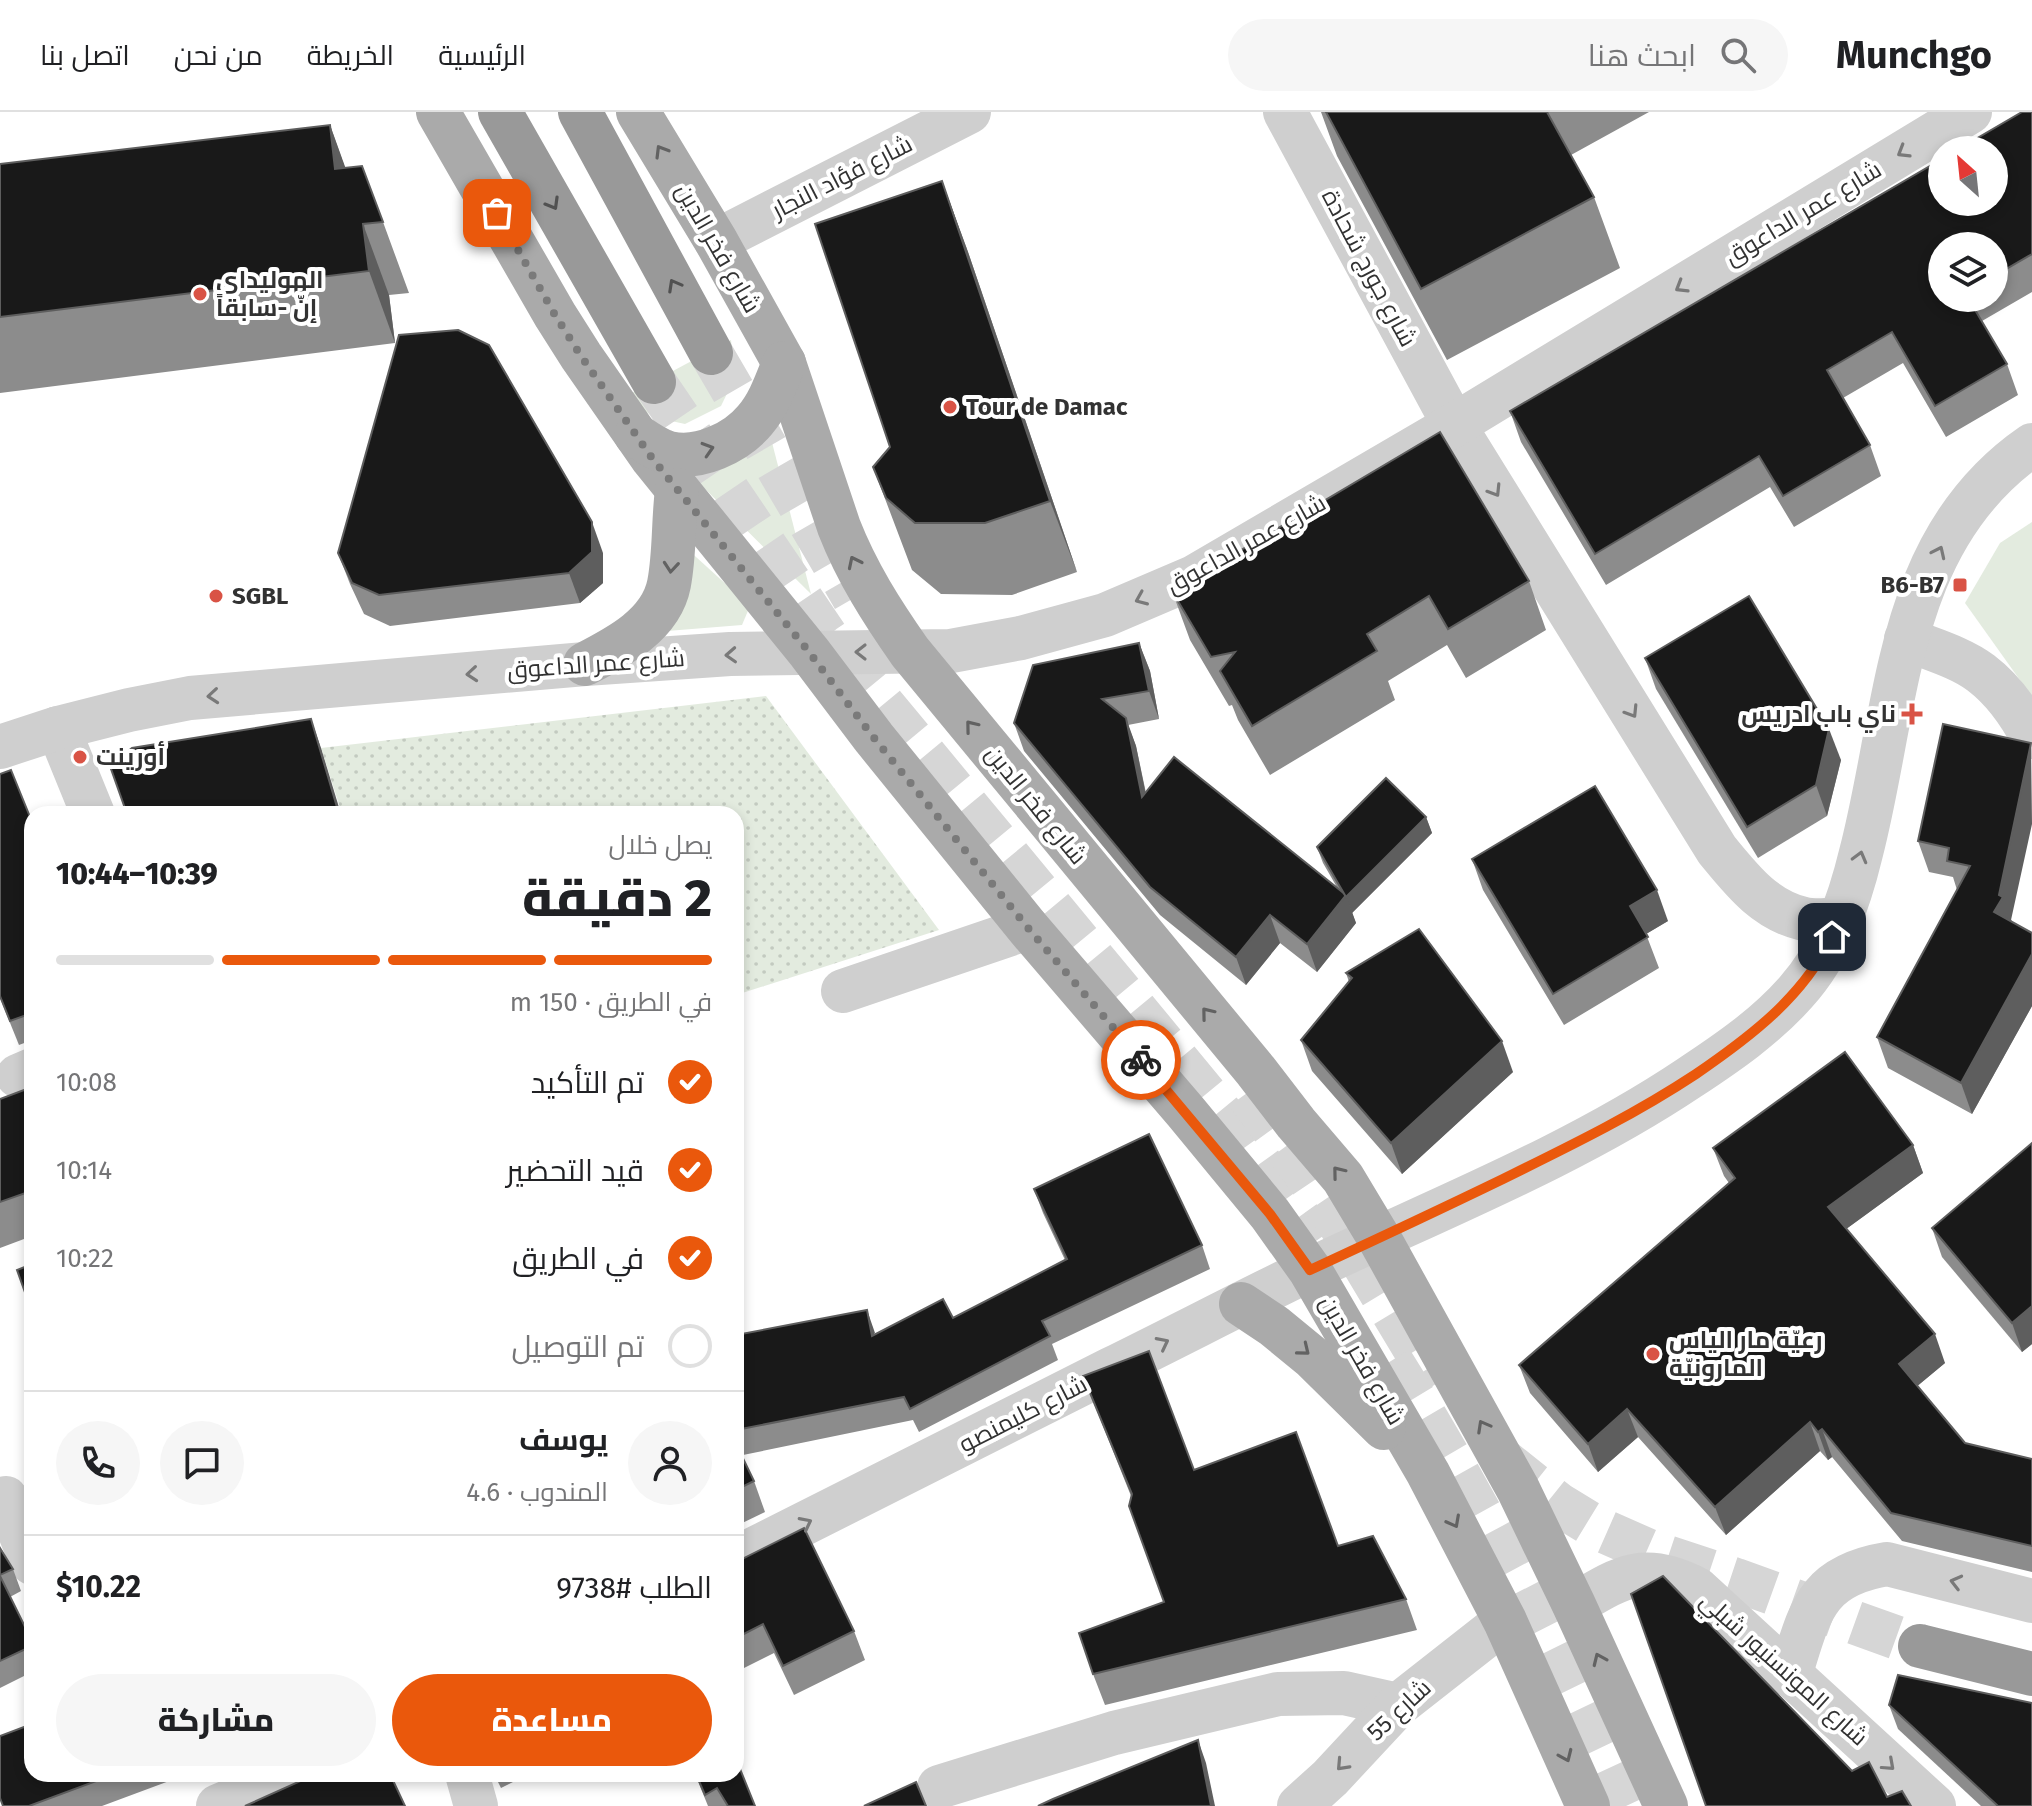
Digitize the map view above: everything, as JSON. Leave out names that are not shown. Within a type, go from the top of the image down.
[{"type":"highway","points":[[500,112],[654,382]]},
{"type":"highway","points":[[580,112],[711,353]]},
{"type":"highway","points":[[1920,1646],[2032,1674]]},
{"type":"main road","name":"شارع فخر الدين","points":[[438,112],[555,315],[677,490],[1028,928],[1270,1214],[1310,1270],[1428,1473],[1505,1621],[1588,1806]]},
{"type":"main road","name":"شارع فخر الدين","points":[[638,112],[716,241],[784,363],[848,549],[871,594],[910,652],[1343,1178],[1518,1489],[1666,1806]]},
{"type":"main road","points":[[636,435],[668,453],[697,453],[721,445],[754,421],[765,406],[784,363]]},
{"type":"main road","points":[[585,664],[637,633],[662,604],[669,588],[677,490]]},
{"type":"main road","points":[[1241,1304],[1313,1358],[1428,1473]]},
{"type":"street","name":"شارع فؤاد النجار","points":[[716,241],[969,112]]},
{"type":"street","name":"شارع جورج شحادة","points":[[1285,112],[1454,425],[1717,850],[1749,888],[1776,908],[1805,920],[1841,919]]},
{"type":"street","name":"شارع عمر الداعوق","points":[[0,747],[58,728],[190,698],[730,654],[951,651],[1021,638],[1105,615],[1194,577],[1454,425],[1970,112]]},
{"type":"street","name":"شارع كليمنصو","points":[[744,1554],[1310,1270],[1572,1146],[1651,1104],[1729,1052],[1764,1024],[1797,991],[1823,956],[1841,919],[1870,818],[1906,639],[1919,593],[1948,532],[1968,504],[1994,475],[2032,445]]},
{"type":"street","points":[[1906,639],[1980,672],[2012,706],[2032,737]]},
{"type":"street","points":[[58,728],[90,806]]},
{"type":"street","points":[[843,991],[1028,928]]},
{"type":"street","points":[[6,1498],[24,1543]]},
{"type":"street","points":[[1790,1675],[1809,1615],[1822,1594],[1841,1578],[1863,1568],[1887,1564],[2032,1601]]},
{"type":"street","name":"شارع المونسنيور شبلي","points":[[1574,1605],[1611,1583],[1632,1575],[1654,1574],[1676,1578],[1697,1589],[1934,1806]]},
{"type":"street","name":"شارع 55","points":[[1299,1806],[1330,1778],[1398,1705],[1505,1621]]},
{"type":"street","points":[[939,1787],[1114,1733],[1278,1694],[1344,1693],[1398,1705]]},
{"type":"street","points":[[218,1806],[276,1782]]},
{"type":"street","points":[[469,1782],[476,1806]]},
{"type":"shaded area","points":[[731,340],[735,377],[721,406],[685,424],[653,417],[626,396]]},
{"type":"shaded area","points":[[767,423],[811,594],[686,470]]},
{"type":"shaded area","points":[[2032,522],[2032,697],[1965,603],[2000,543]]},
{"type":"shaded area","points":[[685,547],[750,606],[742,625],[667,631]]},
{"type":"shaded area","points":[[766,696],[939,930],[744,992],[744,806],[339,806],[321,748]]},
{"type":"building","points":[[1326,112],[1547,112],[1594,197],[1421,289]]},
{"type":"building","points":[[2022,112],[2032,112],[2032,254],[2008,268],[2008,232],[1928,232],[1928,312],[1976,312],[2007,364],[1935,406],[1892,332],[1827,370],[1870,445],[1783,496],[1759,456],[1595,554],[1510,411],[1928,167],[1928,216],[2008,216],[2008,136],[1981,136]]},
{"type":"building","points":[[330,125],[335,169],[362,166],[383,222],[363,224],[369,271],[0,317],[0,164]]},
{"type":"building","name":"Tour de Damac","points":[[942,181],[1050,501],[985,523],[915,523],[886,498],[873,467],[890,447],[815,224]]},
{"type":"building","points":[[458,330],[489,345],[592,522],[592,552],[569,573],[379,595],[352,583],[338,553],[399,335]]},
{"type":"building","points":[[1440,432],[1529,581],[1448,629],[1429,596],[1367,634],[1377,651],[1252,726],[1220,671],[1235,652],[1211,657],[1172,591]]},
{"type":"building","points":[[1749,596],[1829,729],[1816,785],[1747,827],[1645,658]]},
{"type":"building","points":[[1139,643],[1149,691],[1102,699],[1126,718],[1142,797],[1174,757],[1346,895],[1307,944],[1270,915],[1236,957],[1150,887],[1014,723],[1033,665]]},
{"type":"building","points":[[311,719],[337,806],[124,806],[110,766],[132,748]]},
{"type":"building","points":[[1943,724],[2031,743],[1999,895],[2003,897],[1994,912],[2032,933],[2032,954],[1961,1083],[1877,1037],[1970,866],[1947,861],[1949,848],[1918,841]]},
{"type":"building","points":[[11,770],[26,806],[24,1016],[10,1021],[0,996],[0,774]]},
{"type":"building","points":[[1386,778],[1426,817],[1346,897],[1317,847]]},
{"type":"building","points":[[1595,786],[1657,890],[1630,906],[1648,937],[1553,994],[1472,859]]},
{"type":"building","points":[[1419,929],[1502,1041],[1391,1143],[1301,1040],[1352,978],[1346,973]]},
{"type":"building","points":[[1845,1052],[1913,1145],[1828,1207],[1935,1334],[1899,1364],[1965,1443],[2032,1459],[2032,1546],[1891,1513],[1822,1429],[1818,1432],[1810,1422],[1715,1507],[1627,1409],[1588,1444],[1519,1365],[1735,1178],[1713,1148]]},
{"type":"building","points":[[24,1090],[24,1193],[0,1202],[0,1099]]},
{"type":"building","points":[[1149,1134],[1202,1245],[1042,1321],[1050,1336],[910,1409],[904,1397],[744,1428],[744,1333],[867,1310],[872,1336],[943,1299],[953,1318],[1067,1259],[1034,1189]]},
{"type":"building","points":[[2032,1143],[2032,1306],[2012,1323],[1932,1228]]},
{"type":"building","points":[[24,1267],[24,1290],[17,1270]]},
{"type":"building","points":[[1149,1351],[1194,1470],[1296,1432],[1338,1546],[1373,1536],[1406,1599],[1093,1674],[1079,1633],[1164,1602],[1129,1506],[1132,1494],[1083,1376]]},
{"type":"building","points":[[744,1460],[754,1481],[744,1486]]},
{"type":"building","points":[[804,1528],[854,1631],[783,1666],[763,1624],[744,1634],[744,1558]]},
{"type":"building","points":[[0,1548],[13,1569],[0,1575]]},
{"type":"building","points":[[0,1576],[24,1625],[24,1650],[0,1661]]},
{"type":"building","points":[[1663,1576],[1852,1771],[1869,1762],[1887,1797],[1902,1791],[1911,1806],[1706,1806],[1631,1594]]},
{"type":"building","points":[[1898,1675],[2032,1703],[2032,1806],[1998,1806],[1889,1705]]},
{"type":"building","points":[[24,1727],[24,1782],[94,1782],[29,1806],[3,1806],[0,1798],[0,1736]]},
{"type":"building","points":[[1198,1740],[1211,1806],[1038,1806],[1053,1799]]},
{"type":"building","points":[[744,1779],[755,1806],[728,1806],[717,1788],[705,1795],[699,1782],[744,1782]]},
{"type":"building","points":[[298,1782],[394,1782],[405,1806],[245,1806]]},
{"type":"building","points":[[916,1782],[926,1806],[864,1806]]},
{"type":"tunnel","points":[[711,353],[854,598]]},
{"type":"tunnel","points":[[654,382],[826,636],[1244,1141],[1316,1241]]},
{"type":"tunnel","points":[[1247,1093],[1341,1226],[1436,1384]]},
{"type":"tunnel","points":[[1391,1361],[1516,1580],[1626,1806]]},
{"type":"tunnel","points":[[1499,1457],[1558,1504],[1599,1529],[1649,1551],[1920,1646]]},
{"type":"way so far","points":[[497,213],[555,315],[652,458],[1028,928],[1141,1060]]},
{"type":"place","name":"الهوليداي إنّ -سابقاً","points":[[200,294]]},
{"type":"place","name":"Tour de Damac","points":[[950,407]]},
{"type":"place","name":"B6-B7","points":[[1960,585]]},
{"type":"place","name":"SGBL","points":[[216,596]]},
{"type":"place","name":"ناي باب ادريس","points":[[1912,714]]},
{"type":"place","name":"أورينت","points":[[80,757]]},
{"type":"place","name":"رعيّة مار الياس المارونيّة","points":[[1653,1354]]},
{"type":"route","points":[[1141,1060],[1270,1214],[1310,1270],[1572,1146],[1651,1104],[1729,1052],[1764,1024],[1797,991],[1823,956],[1832,937]]}]
